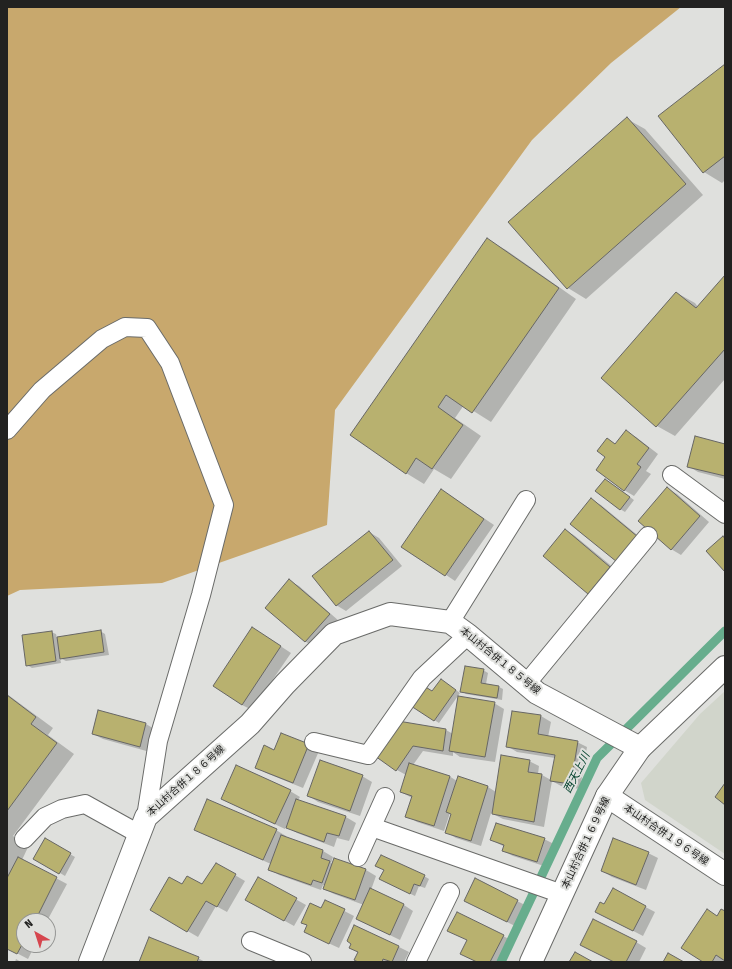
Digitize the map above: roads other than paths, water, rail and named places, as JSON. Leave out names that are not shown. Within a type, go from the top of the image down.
[{"type":"street","name":"本山村合併１８５号線","points":[[334,634],[390,614],[450,622],[468,635],[537,693],[640,748]]},
{"type":"street","name":"本山村合併１８６号線","points":[[90,962],[142,825],[250,724],[285,684],[334,634]]},
{"type":"street","name":"本山村合併１６９号線","points":[[531,962],[607,796],[640,748],[725,667]]},
{"type":"street","name":"本山村合併１９６号線","points":[[607,796],[725,874]]},
{"type":"lane","points":[[7,430],[42,390],[102,339],[125,327],[147,328],[170,363],[224,505],[201,595],[158,741],[142,825],[85,804],[62,809],[45,818],[24,839]]},
{"type":"lane","points":[[672,476],[725,514]]},
{"type":"lane","points":[[450,622],[526,500]]},
{"type":"lane","points":[[526,684],[648,536]]},
{"type":"lane","points":[[314,742],[368,755],[422,678],[468,635]]},
{"type":"lane","points":[[358,857],[385,797]]},
{"type":"lane","points":[[372,827],[562,894]]},
{"type":"lane","points":[[416,962],[450,892]]},
{"type":"lane","points":[[251,941],[302,962]]},
{"type":"waterway","name":"西天上川","points":[[501,962],[597,758],[725,631]]}]
